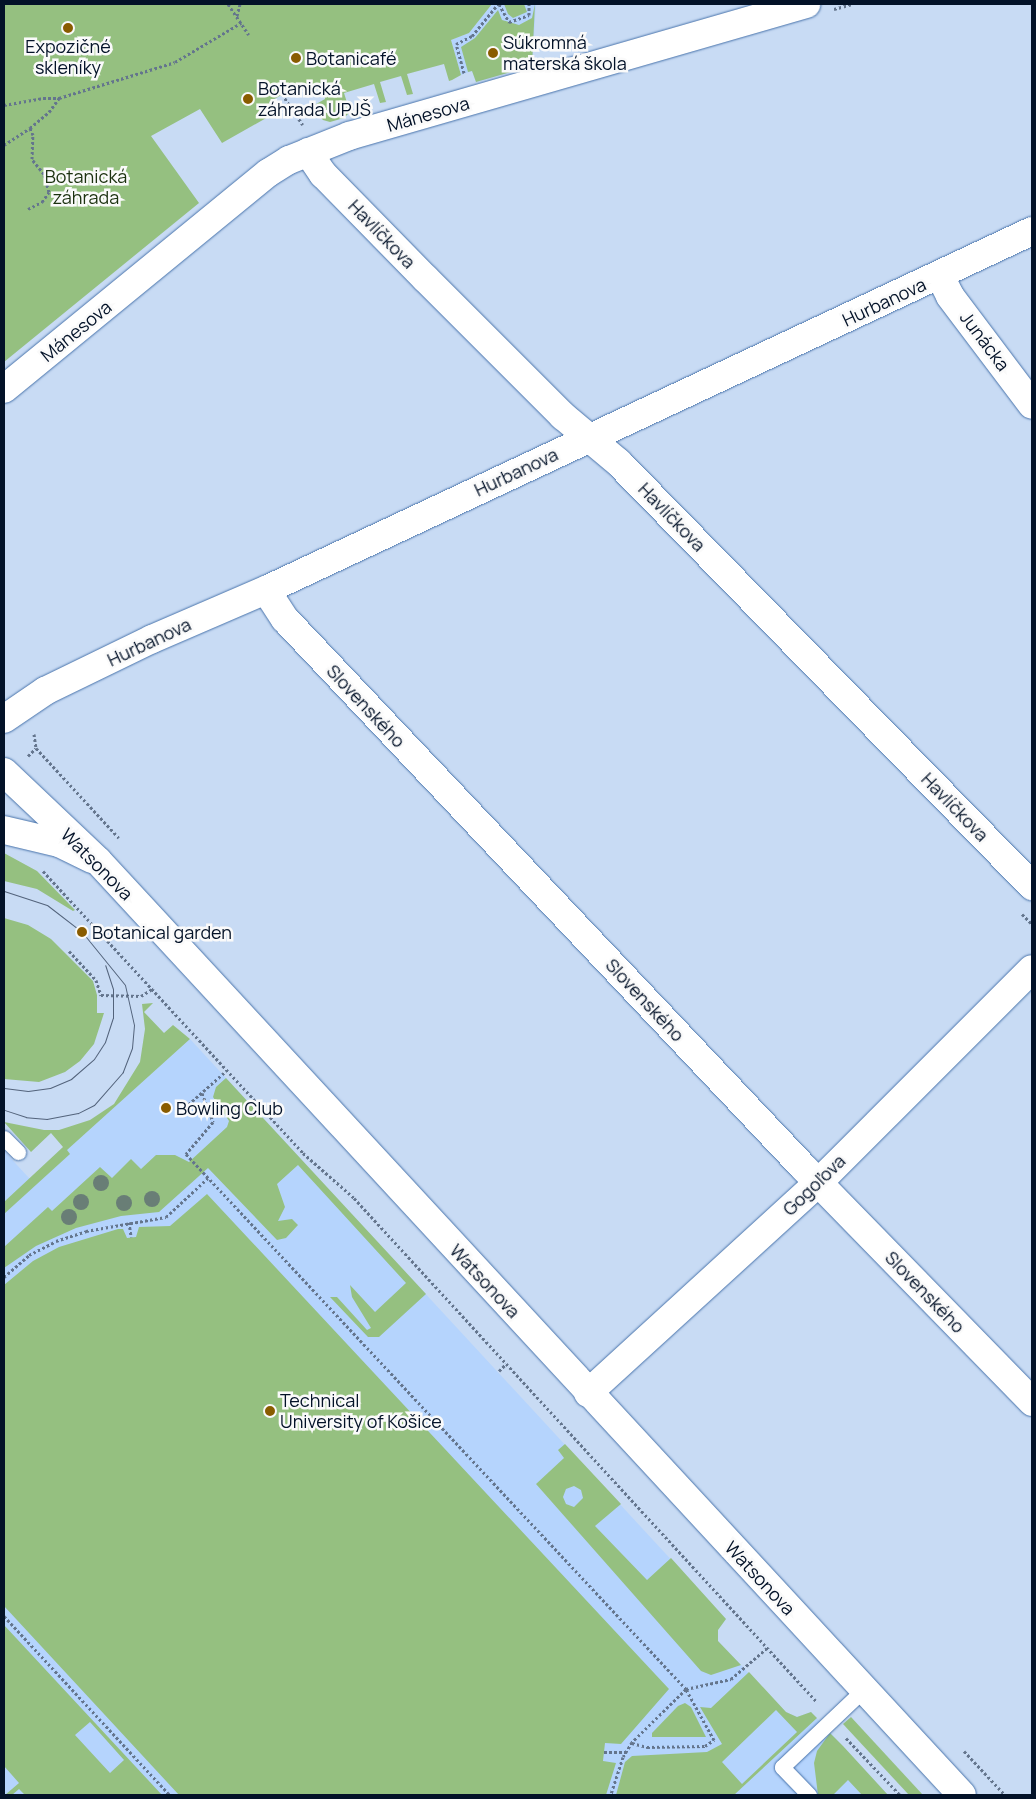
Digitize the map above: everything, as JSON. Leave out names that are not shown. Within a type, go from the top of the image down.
[{"type":"street","name":"Mánesova","points":[[4,389],[268,173],[308,152],[350,136],[806,4]]},
{"type":"street","name":"Havlíčkova","points":[[308,152],[324,174],[426,279],[563,416],[618,462],[1032,886]]},
{"type":"street","name":"Hurbanova","points":[[4,719],[28,701],[152,640],[266,590],[940,276],[1032,231]]},
{"type":"street","name":"Junácka","points":[[940,276],[950,296],[1032,405]]},
{"type":"street","name":"Slovenského","points":[[266,590],[284,619],[818,1182],[1032,1402]]},
{"type":"street","name":"Watsonova","points":[[4,772],[98,861],[588,1393],[962,1795]]},
{"type":"street","points":[[4,830],[59,843],[98,861]]},
{"type":"street","name":"Gogoľova","points":[[588,1393],[818,1182],[1032,969]]},
{"type":"lane","points":[[4,1138],[18,1152]]},
{"type":"lane","points":[[809,1795],[782,1767],[863,1690]]},
{"type":"path","points":[[228,4],[249,36]]},
{"type":"path","points":[[236,16],[240,4]]},
{"type":"path","points":[[464,73],[456,44],[472,36],[499,4],[506,18],[515,22],[529,15],[529,4]]},
{"type":"path","points":[[4,105],[43,98],[59,98],[175,62],[241,23]]},
{"type":"path","points":[[4,144],[30,128],[49,112],[59,98]]},
{"type":"path","points":[[28,209],[42,202],[49,192],[44,174],[32,159],[33,134],[30,128]]},
{"type":"path","points":[[28,701],[42,722],[34,733],[36,748],[124,843]]},
{"type":"path","points":[[39,867],[154,988],[226,1071],[303,1153],[354,1198],[900,1795]]},
{"type":"path","points":[[69,951],[96,980],[101,995],[141,996],[154,988]]},
{"type":"path","points":[[181,1111],[226,1071]]},
{"type":"path","points":[[202,1093],[213,1122],[186,1154],[686,1689],[714,1740],[705,1746],[646,1747],[632,1742]]},
{"type":"path","points":[[4,1277],[29,1255],[56,1242],[86,1231],[166,1217],[208,1178]]},
{"type":"path","points":[[129,1222],[131,1237]]},
{"type":"path","points":[[499,1371],[506,1364]]},
{"type":"path","points":[[4,1616],[170,1795]]},
{"type":"path","points":[[611,1795],[626,1752],[632,1742],[686,1689],[731,1679],[767,1648]]},
{"type":"path","points":[[961,1748],[1005,1795]]},
{"type":"path","points":[[604,1752],[626,1752]]},
{"type":"shaded area","name":"Súkromná materská škola","points":[[492,4],[536,4],[532,66],[476,82],[472,71],[461,75],[451,40],[469,33]]},
{"type":"shaded area","name":"Technical University of Košice","points":[[190,1039],[726,1619],[718,1630],[718,1641],[786,1712],[797,1717],[811,1712],[888,1795],[4,1795],[4,1151],[29,1178],[36,1177]]},
{"type":"green space","name":"Botanická záhrada","points":[[4,4],[492,4],[469,33],[451,40],[461,75],[452,80],[449,81],[444,64],[407,74],[413,94],[407,95],[401,76],[380,82],[386,102],[380,103],[374,84],[344,93],[350,112],[344,118],[330,122],[323,120],[311,107],[325,99],[324,88],[308,87],[303,83],[269,102],[275,113],[222,143],[200,109],[151,136],[199,203],[4,362]]},
{"type":"green space","points":[[504,4],[524,4],[527,12],[513,18],[508,14]]},
{"type":"green space","name":"Súkromná materská škola","points":[[535,4],[532,66],[476,82],[472,71],[468,72],[461,47],[475,38],[498,10],[502,20],[519,25],[532,18]]},
{"type":"green space","points":[[4,853],[37,871],[75,910],[73,911],[37,889],[4,881]]},
{"type":"green space","points":[[4,918],[28,925],[51,939],[93,981],[97,995],[97,1013],[104,1013],[94,1044],[80,1061],[65,1072],[39,1082],[4,1079]]},
{"type":"green space","points":[[153,1003],[144,1012],[164,1033],[173,1025],[190,1039],[67,1150],[70,1154],[4,1214],[4,1202],[63,1147],[51,1133],[31,1152],[4,1122],[44,1130],[59,1130],[90,1120],[114,1104],[140,1062],[145,1029],[142,1004]]},
{"type":"green space","points":[[226,1078],[426,1294],[379,1337],[368,1337],[330,1297],[337,1297],[367,1330],[371,1328],[352,1297],[350,1285],[375,1312],[406,1283],[298,1165],[277,1184],[285,1207],[278,1221],[292,1219],[298,1225],[286,1238],[277,1240],[208,1168],[159,1212],[121,1216],[76,1228],[36,1246],[4,1268],[4,1247],[48,1207],[52,1211],[100,1167],[112,1178],[131,1159],[141,1169],[156,1155],[175,1155],[189,1162],[227,1127],[229,1121],[213,1097],[216,1087]]},
{"type":"green space","name":"Technical University of Košice","points":[[207,1194],[669,1689],[621,1744],[605,1743],[603,1761],[616,1763],[606,1795],[179,1795],[4,1606],[4,1285],[33,1261],[59,1247],[118,1229],[123,1229],[127,1238],[136,1237],[139,1227],[170,1226]]},
{"type":"green space","points":[[565,1444],[621,1504],[595,1526],[647,1580],[671,1558],[726,1619],[718,1630],[718,1641],[741,1665],[711,1675],[701,1671],[536,1484],[564,1458],[558,1450]],"holes":[[[574,1486],[581,1490],[583,1498],[574,1507],[566,1504],[563,1497],[566,1489]]]},
{"type":"green space","points":[[4,1625],[162,1795],[25,1795],[19,1789],[12,1795],[5,1795],[19,1783],[4,1766]],"holes":[[[90,1722],[124,1760],[110,1773],[75,1735]]]},
{"type":"green space","points":[[749,1672],[786,1712],[797,1717],[811,1712],[817,1718],[734,1795],[616,1795],[625,1762],[632,1756],[707,1752],[722,1744],[700,1707],[711,1708]],"holes":[[[776,1710],[797,1732],[742,1784],[722,1762]]]},
{"type":"green space","points":[[685,1703],[691,1707],[706,1737],[652,1737],[652,1733],[678,1706]]},
{"type":"green space","points":[[851,1717],[923,1795],[909,1795],[843,1724]]},
{"type":"green space","points":[[830,1733],[888,1795],[862,1795],[848,1780],[833,1795],[818,1795],[814,1763],[817,1751]]},
{"type":"tram line","points":[[4,891],[47,905],[82,932],[125,985],[134,1025],[132,1048],[123,1072],[94,1105],[78,1113],[47,1119],[26,1117],[4,1110]]},
{"type":"tram line","points":[[4,1088],[28,1091],[50,1088],[71,1079],[94,1059],[105,1042],[113,1018],[113,989],[105,965]]},
{"type":"place","name":"Expozičné skleníky","points":[[68,28]]},
{"type":"place","name":"Súkromná materská škola","points":[[493,53]]},
{"type":"place","name":"Botanicafé","points":[[296,58]]},
{"type":"place","name":"Botanická záhrada UPJŠ","points":[[248,99]]},
{"type":"place","name":"Botanical garden","points":[[82,932]]},
{"type":"place","name":"Bowling Club","points":[[166,1108]]},
{"type":"place","name":"Technical University of Košice","points":[[270,1411]]}]
